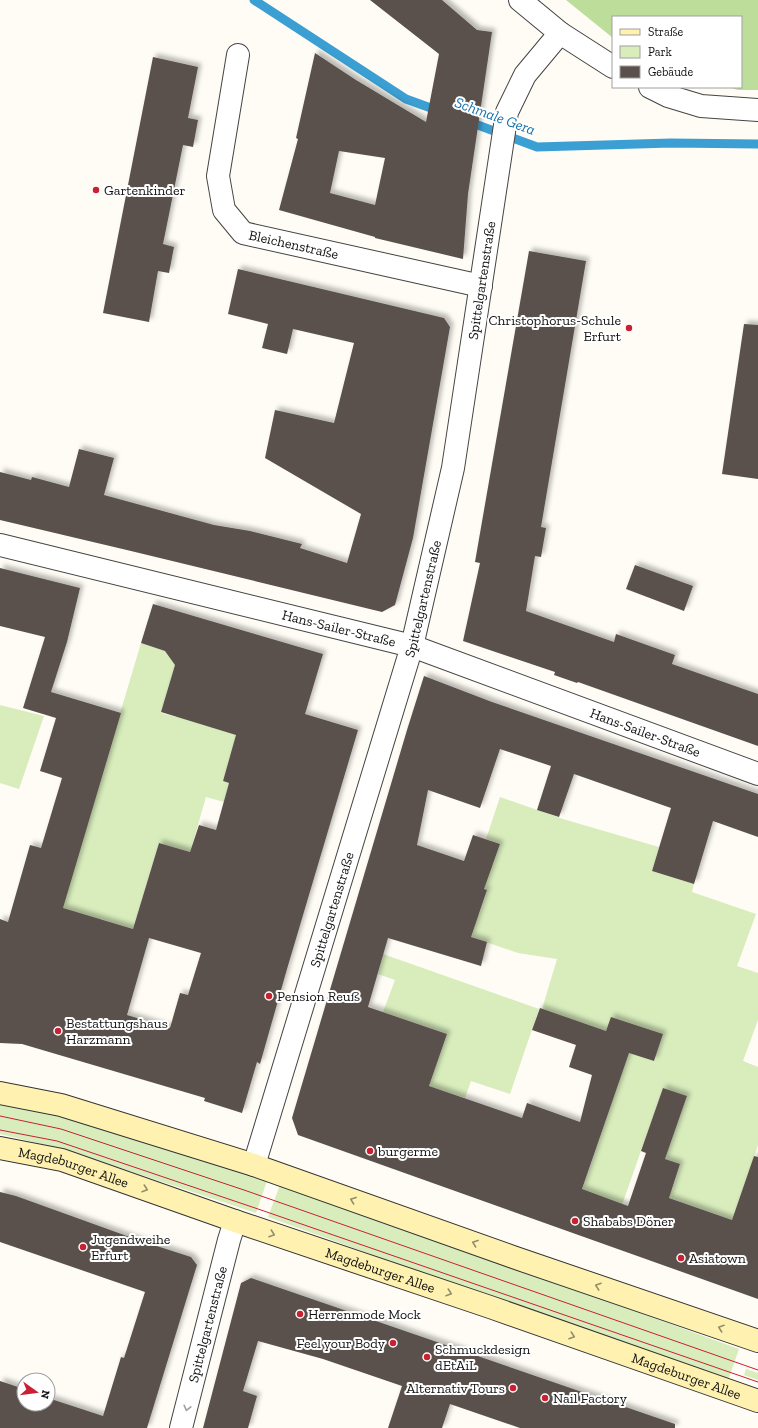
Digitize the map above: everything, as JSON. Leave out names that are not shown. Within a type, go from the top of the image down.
[{"type":"main road","points":[[0,1093],[61,1105],[254,1165],[758,1341]]},
{"type":"main road","name":"Magdeburger Allee","points":[[0,1148],[62,1160],[758,1401]]},
{"type":"street","points":[[520,0],[560,33],[612,66]]},
{"type":"street","name":"Spittelgartenstraße","points":[[254,1165],[412,646],[453,468],[507,112],[525,76],[560,33]]},
{"type":"street","name":"Bleichenstraße","points":[[238,55],[218,176],[224,210],[243,233],[480,286]]},
{"type":"street","points":[[652,88],[668,96],[701,106],[758,110]]},
{"type":"street","name":"Hans-Sailer-Straße","points":[[0,545],[412,646],[758,774]]},
{"type":"street","name":"Spittelgartenstraße","points":[[182,1428],[229,1240],[236,1221]]},
{"type":"green space","points":[[566,0],[758,0],[758,90],[738,90],[731,88],[742,88],[742,16],[612,16],[612,37]]},
{"type":"green space","points":[[141,643],[178,655],[161,713],[176,717],[193,659],[260,765],[230,756],[223,781],[229,783],[224,802],[206,797],[190,852],[159,843],[133,929],[101,919],[93,947],[54,935]]},
{"type":"green space","points":[[0,705],[44,716],[19,789],[0,783]]},
{"type":"green space","points":[[500,797],[563,819],[659,847],[652,871],[694,884],[692,892],[756,914],[737,966],[758,973],[758,1020],[743,1061],[758,1067],[758,1145],[732,1220],[653,1192],[655,1185],[672,1190],[680,1165],[665,1159],[687,1096],[663,1088],[622,1205],[582,1190],[618,1084],[591,1075],[602,1044],[654,1061],[663,1034],[612,1017],[606,1031],[542,1009],[557,959],[518,953],[421,920],[479,914],[487,890],[472,885],[493,864],[500,844],[486,839]]},
{"type":"green space","points":[[383,954],[539,1009],[510,1094],[471,1081],[465,1098],[429,1086],[447,1034],[383,1012],[395,980],[378,974]]},
{"type":"green space","points":[[0,1094],[268,1178],[256,1213],[66,1150],[0,1134]]},
{"type":"green space","points":[[281,1182],[739,1349],[727,1383],[268,1217]]},
{"type":"green space","points":[[746,1369],[758,1373],[758,1380],[744,1375]]},
{"type":"building","points":[[370,0],[442,0],[477,30],[492,32],[468,194],[463,259],[375,238],[279,210],[298,139],[296,138],[315,53],[356,80],[426,122],[439,54]],"holes":[[[339,151],[385,158],[375,205],[330,193]]]},
{"type":"building","points":[[153,57],[198,67],[188,118],[198,120],[193,147],[183,145],[163,244],[174,247],[169,273],[158,271],[149,322],[103,313]]},
{"type":"building","points":[[529,251],[586,261],[541,527],[546,528],[541,557],[535,556],[526,611],[614,642],[616,634],[675,655],[672,664],[758,694],[758,746],[578,682],[577,683],[554,675],[555,672],[463,641],[480,563],[475,562]]},
{"type":"building","points":[[238,269],[444,318],[450,327],[413,538],[395,605],[382,612],[0,520],[0,472],[31,480],[32,477],[69,487],[79,449],[114,458],[104,495],[214,525],[250,531],[302,544],[300,548],[347,563],[361,514],[265,458],[275,410],[334,423],[354,343],[293,329],[287,354],[262,348],[268,324],[228,314]]},
{"type":"building","points":[[744,324],[758,325],[758,479],[722,474]]},
{"type":"building","points":[[635,565],[693,586],[684,611],[626,589]]},
{"type":"building","points":[[0,568],[80,588],[67,642],[51,692],[121,713],[63,908],[133,929],[159,843],[190,852],[199,825],[216,830],[229,783],[223,781],[236,735],[161,712],[175,665],[165,651],[141,643],[153,604],[323,654],[305,714],[358,730],[260,1064],[257,1062],[242,1113],[204,1101],[205,1098],[22,1044],[0,1043],[0,919],[8,922],[30,845],[41,848],[62,778],[40,771],[56,718],[23,708],[45,637],[0,626]],"holes":[[[149,938],[201,953],[188,995],[180,993],[170,1028],[127,1015]]]},
{"type":"building","points":[[424,676],[492,702],[758,794],[758,837],[713,821],[694,884],[652,871],[671,808],[574,774],[559,817],[537,810],[551,766],[500,749],[480,808],[428,790],[417,845],[464,861],[473,835],[500,844],[484,889],[487,890],[471,937],[487,942],[481,966],[388,938],[368,1007],[447,1034],[429,1086],[522,1118],[527,1103],[580,1122],[592,1075],[569,1067],[576,1045],[532,1030],[540,1008],[606,1031],[611,1017],[663,1034],[654,1061],[629,1053],[582,1189],[628,1206],[646,1153],[641,1151],[663,1088],[687,1096],[665,1159],[680,1164],[669,1198],[732,1220],[754,1156],[758,1157],[758,1299],[298,1135],[292,1118]]},
{"type":"building","points":[[0,1192],[16,1196],[138,1240],[191,1257],[197,1265],[147,1428],[0,1428],[0,1381],[16,1386],[16,1412],[56,1412],[56,1401],[103,1416],[121,1357],[124,1358],[145,1292],[0,1242]]},
{"type":"building","points":[[251,1278],[675,1424],[675,1428],[520,1428],[450,1404],[442,1428],[388,1428],[402,1386],[323,1359],[258,1341],[243,1391],[257,1396],[248,1428],[203,1428],[241,1283]]},
{"type":"waterway","name":"Schmale Gera","points":[[254,0],[406,99],[439,111]]},
{"type":"waterway","name":"Schmale Gera","points":[[467,121],[537,147],[671,143],[758,144]]},
{"type":"tram line","points":[[0,1116],[61,1129],[244,1190],[758,1370]]},
{"type":"tram line","points":[[0,1130],[57,1141],[758,1382]]},
{"type":"place","name":"Gartenkinder","points":[[96,190]]},
{"type":"place","name":"Christophorus-Schule Erfurt","points":[[629,328]]},
{"type":"place","name":"Pension Reuß","points":[[269,996]]},
{"type":"place","name":"Bestattungshaus Harzmann","points":[[58,1031]]},
{"type":"place","name":"burgerme","points":[[370,1151]]},
{"type":"place","name":"Shababs Döner","points":[[575,1221]]},
{"type":"place","name":"Jugendweihe Erfurt","points":[[83,1247]]},
{"type":"place","name":"Asiatown","points":[[681,1258]]},
{"type":"place","name":"Herrenmode Mock","points":[[300,1314]]},
{"type":"place","name":"Feel your Body","points":[[393,1343]]},
{"type":"place","name":"Schmuckdesign dEtAiL","points":[[427,1357]]},
{"type":"place","name":"Alternativ Tours","points":[[513,1388]]},
{"type":"place","name":"Nail Factory","points":[[545,1398]]}]
